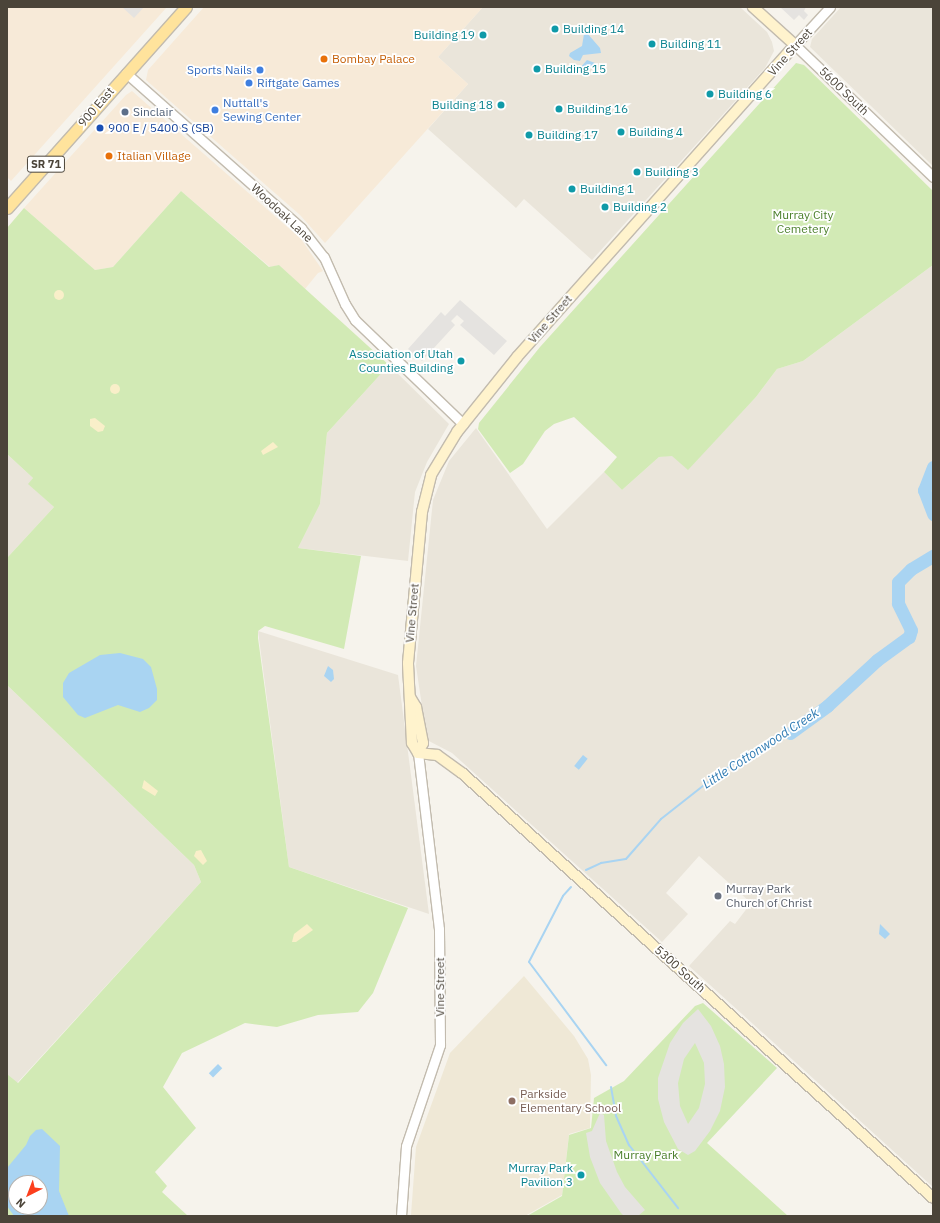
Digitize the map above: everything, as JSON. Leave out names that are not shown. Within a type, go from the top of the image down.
[{"type":"main road","name":"900 East","points":[[7,208],[186,7]]},
{"type":"main road","name":"5600 South","points":[[753,7],[795,45]]},
{"type":"main road","name":"Vine Street","points":[[418,753],[412,743],[408,653],[425,494],[438,460],[463,424],[563,304],[795,45]]},
{"type":"main road","name":"5300 South","points":[[418,753],[437,755],[462,773],[933,1198]]},
{"type":"street","name":"Vine Street","points":[[795,45],[830,7]]},
{"type":"street","name":"5600 South","points":[[795,45],[933,177]]},
{"type":"street","name":"Woodoak Lane","points":[[126,73],[301,228],[324,257],[345,304],[355,320],[463,424]]},
{"type":"street","name":"Vine Street","points":[[401,1216],[406,1146],[440,1044],[439,929],[418,753]]},
{"type":"shaded area","points":[[7,7],[167,7],[11,181],[7,177]]},
{"type":"shaded area","points":[[122,7],[144,7],[134,18]]},
{"type":"shaded area","points":[[204,7],[483,7],[438,57],[468,84],[325,243],[300,215],[146,80],[148,70]]},
{"type":"shaded area","points":[[483,7],[740,7],[767,32],[772,42],[774,51],[765,68],[592,260],[524,199],[516,208],[428,129],[468,84],[438,57]]},
{"type":"shaded area","points":[[780,7],[806,7],[804,11],[808,15],[804,20],[799,15],[794,20]]},
{"type":"shaded area","points":[[841,7],[933,7],[933,166],[810,47],[812,39]]},
{"type":"shaded area","points":[[132,91],[301,239],[323,271],[318,273],[305,289],[279,265],[270,267],[181,191],[113,267],[95,270],[24,208],[126,95]]},
{"type":"shaded area","points":[[933,265],[933,1187],[689,966],[730,921],[735,924],[751,903],[699,856],[666,893],[688,914],[662,942],[452,753],[427,740],[416,666],[433,500],[449,461],[476,428],[547,529],[604,472],[622,490],[659,457],[672,455],[688,469],[756,397],[777,369],[803,361]]},
{"type":"shaded area","points":[[460,300],[507,341],[494,355],[460,325],[464,321],[457,315],[451,321],[455,325],[422,361],[408,349],[441,312],[445,316]]},
{"type":"shaded area","points":[[389,365],[449,424],[427,462],[415,492],[408,561],[298,548],[320,504],[327,433]]},
{"type":"shaded area","points":[[7,454],[33,478],[29,484],[54,507],[7,558]]},
{"type":"shaded area","points":[[258,631],[398,675],[429,914],[289,867]]},
{"type":"shaded area","points":[[7,685],[194,865],[201,882],[17,1083],[7,1074]]},
{"type":"shaded area","name":"Parkside Elementary School","points":[[524,976],[574,1036],[588,1059],[591,1075],[590,1128],[569,1134],[562,1195],[525,1216],[411,1215],[416,1147],[450,1053]]},
{"type":"shaded area","points":[[698,1009],[711,1026],[720,1046],[724,1064],[725,1087],[720,1111],[710,1131],[695,1151],[688,1155],[678,1149],[664,1122],[658,1099],[658,1078],[670,1043],[683,1023]],"holes":[[[695,1043],[704,1063],[705,1084],[699,1108],[688,1124],[680,1106],[678,1083],[684,1059]]]},
{"type":"shaded area","points":[[600,1113],[604,1115],[606,1141],[617,1172],[625,1187],[645,1210],[638,1216],[624,1216],[621,1213],[600,1183],[590,1157],[586,1133],[592,1131]]},
{"type":"green space","name":"Murray City Cemetery","points":[[796,63],[804,65],[933,191],[933,265],[803,361],[777,369],[756,397],[688,470],[672,456],[659,457],[622,490],[604,472],[617,457],[574,417],[554,424],[545,431],[523,464],[510,473],[478,429],[479,423],[540,347]]},
{"type":"green space","points":[[181,191],[269,267],[279,265],[389,365],[327,433],[320,504],[298,548],[361,556],[344,649],[265,626],[258,631],[258,638],[289,867],[408,908],[373,993],[358,1012],[318,1015],[277,1027],[245,1023],[182,1053],[163,1087],[196,1128],[155,1172],[167,1186],[162,1192],[188,1216],[7,1216],[7,1074],[18,1083],[201,882],[194,865],[7,685],[7,558],[54,507],[28,484],[33,478],[7,454],[7,228],[24,208],[95,270],[113,267]]},
{"type":"green space","name":"Murray Park","points":[[703,1003],[777,1068],[707,1143],[788,1216],[527,1216],[562,1196],[569,1135],[591,1128],[594,1098],[624,1081],[695,1006]]},
{"type":"sand","points":[[59,290],[64,295],[59,300],[54,295]]},
{"type":"sand","points":[[113,384],[117,384],[119,385],[119,393],[113,394],[110,391],[110,387]]},
{"type":"sand","points":[[95,418],[105,426],[103,431],[98,432],[90,426],[90,419]]},
{"type":"sand","points":[[273,442],[278,447],[263,455],[261,451]]},
{"type":"sand","points":[[144,780],[158,791],[155,796],[142,788]]},
{"type":"sand","points":[[201,850],[207,861],[203,865],[194,856],[196,851]]},
{"type":"sand","points":[[307,924],[313,930],[296,942],[292,942],[294,934]]},
{"type":"water","points":[[587,33],[600,48],[601,53],[583,55],[580,61],[574,60],[569,56],[570,53],[582,46],[584,34]]},
{"type":"water","points":[[587,60],[595,63],[585,73],[580,68]]},
{"type":"water","points":[[120,653],[143,659],[151,667],[157,689],[157,700],[149,708],[140,712],[118,705],[85,718],[78,715],[63,697],[63,683],[69,673],[100,655]]},
{"type":"water","points":[[328,666],[333,670],[334,679],[331,682],[324,676]]},
{"type":"water","points":[[583,755],[588,759],[579,770],[574,766]]},
{"type":"water","points":[[880,924],[890,934],[885,939],[879,934]]},
{"type":"water","points":[[218,1064],[222,1068],[213,1077],[209,1073]]},
{"type":"water","points":[[42,1129],[60,1146],[59,1191],[69,1216],[13,1215],[48,1215],[48,1175],[8,1175],[8,1207],[7,1206],[7,1168],[26,1145],[30,1136],[36,1130]]},
{"type":"waterway","name":"Little Cottonwood Creek","points":[[933,467],[924,490],[933,514]]},
{"type":"waterway","name":"Little Cottonwood Creek","points":[[790,733],[827,706],[877,660],[909,637],[911,630],[898,603],[898,582],[911,569],[933,556]]},
{"type":"waterway","name":"Little Cottonwood Creek","points":[[586,870],[601,863],[626,859],[661,819],[704,785],[732,765],[790,733]]},
{"type":"waterway","name":"Little Cottonwood Creek","points":[[571,887],[563,896],[529,962],[606,1065]]},
{"type":"waterway","name":"Little Cottonwood Creek","points":[[611,1087],[616,1116],[629,1145],[678,1208]]},
{"type":"place","name":"Building 14","points":[[555,29]]},
{"type":"place","name":"Building 19","points":[[483,35]]},
{"type":"place","name":"Building 11","points":[[652,44]]},
{"type":"place","name":"Bombay Palace","points":[[324,59]]},
{"type":"place","name":"Building 15","points":[[537,69]]},
{"type":"place","name":"Sports Nails","points":[[260,70]]},
{"type":"place","name":"Riftgate Games","points":[[249,83]]},
{"type":"place","name":"Building 6","points":[[710,94]]},
{"type":"place","name":"Building 18","points":[[501,105]]},
{"type":"place","name":"Building 16","points":[[559,109]]},
{"type":"place","name":"Nuttall's Sewing Center","points":[[215,110]]},
{"type":"place","name":"Sinclair","points":[[125,112]]},
{"type":"place","name":"900 E / 5400 S (SB)","points":[[100,128]]},
{"type":"place","name":"Building 4","points":[[621,132]]},
{"type":"place","name":"Building 17","points":[[529,135]]},
{"type":"place","name":"Italian Village","points":[[109,156]]},
{"type":"place","name":"Building 3","points":[[637,172]]},
{"type":"place","name":"Building 1","points":[[572,189]]},
{"type":"place","name":"Building 2","points":[[605,207]]},
{"type":"place","name":"Association of Utah Counties Building","points":[[461,361]]},
{"type":"place","name":"Murray Park Church of Christ","points":[[718,896]]},
{"type":"place","name":"Parkside Elementary School","points":[[512,1101]]},
{"type":"place","name":"Murray Park Pavilion 3","points":[[581,1175]]}]
